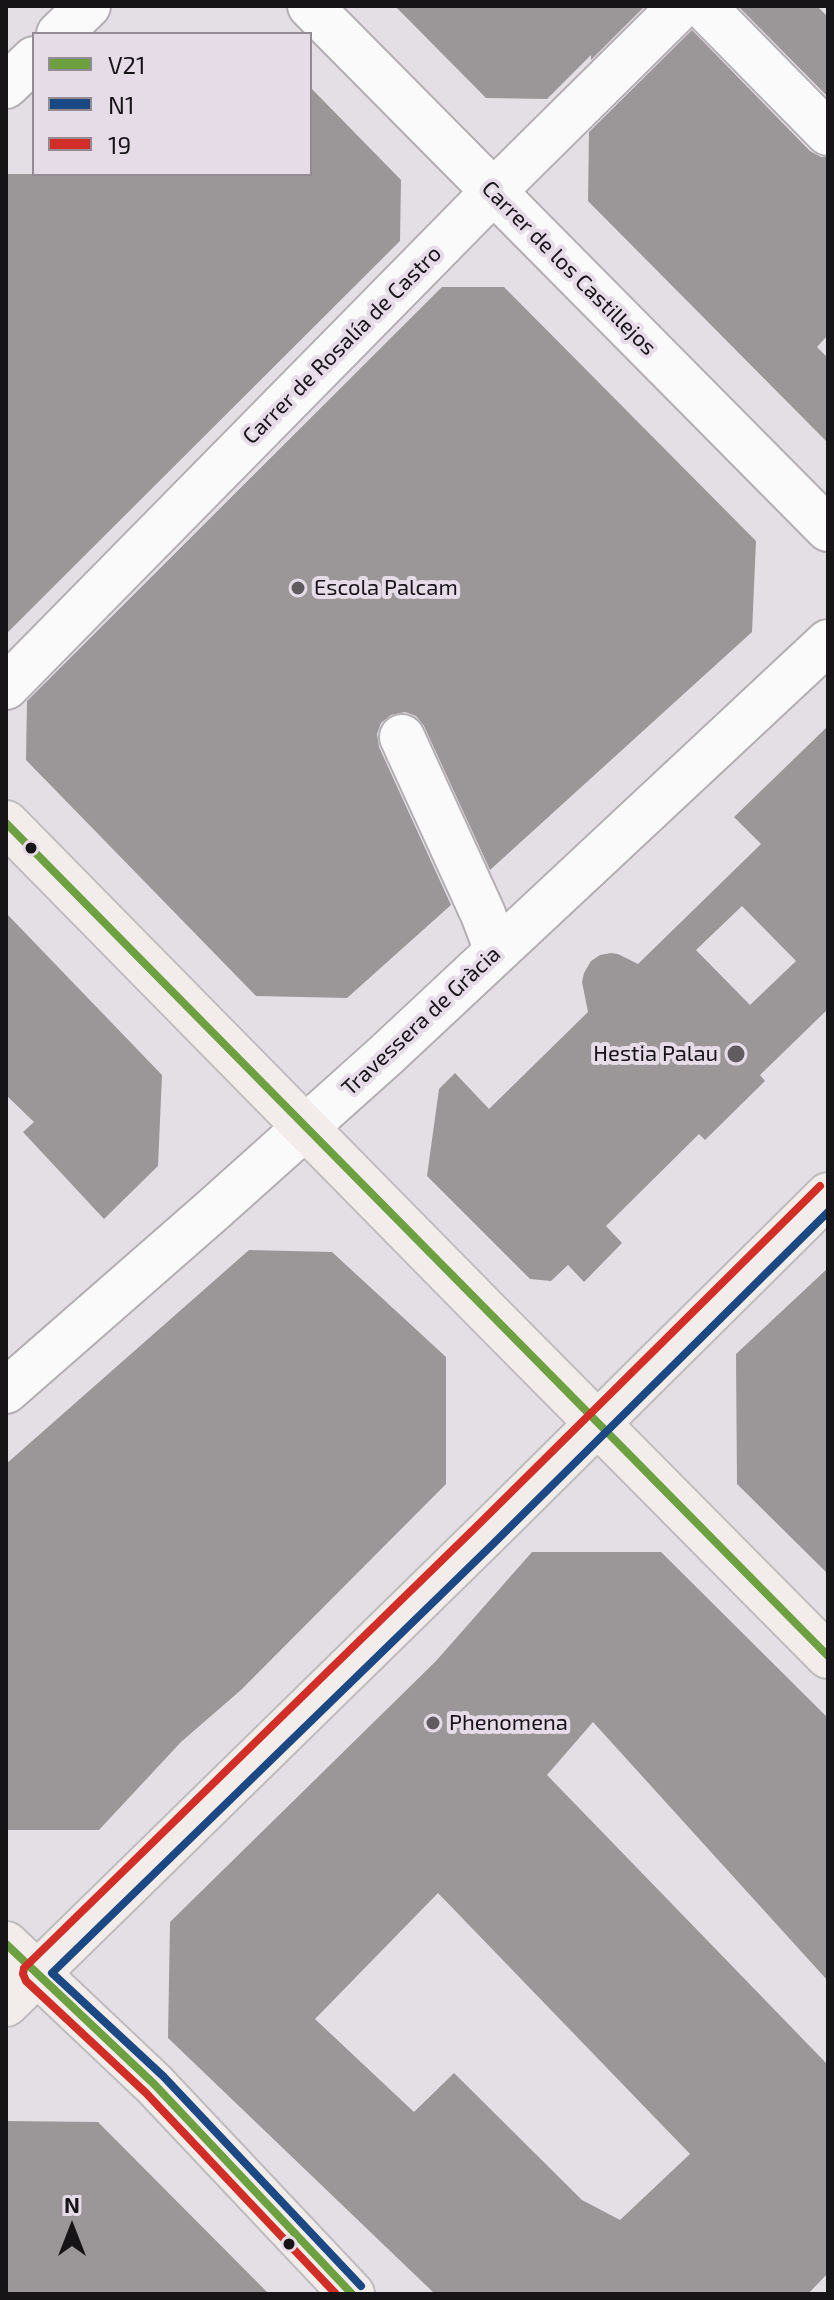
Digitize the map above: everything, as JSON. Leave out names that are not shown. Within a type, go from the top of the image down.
[{"type":"main road","points":[[6,823],[828,1656]]},
{"type":"main road","points":[[352,2294],[154,2084],[16,1974],[260,1756],[828,1195]]},
{"type":"street","points":[[61,32],[88,6]]},
{"type":"street","name":"Carrer de los Castillejos","points":[[310,6],[828,529]]},
{"type":"street","name":"Carrer de Rosalía de Castro","points":[[6,687],[494,191],[681,6]]},
{"type":"street","points":[[703,6],[828,133]]},
{"type":"street","points":[[6,86],[32,61]]},
{"type":"street","name":"Travessera de Gràcia","points":[[6,1391],[386,1055],[828,642]]},
{"type":"street","points":[[402,737],[497,951]]},
{"type":"building","points":[[395,6],[645,6],[547,99],[486,98]]},
{"type":"building","points":[[738,6],[817,6],[828,17],[828,97]]},
{"type":"building","points":[[692,30],[810,151],[828,157],[828,335],[817,347],[828,358],[828,443],[588,201],[589,132]]},
{"type":"building","points":[[312,89],[401,180],[400,241],[6,634],[6,174],[312,176]]},
{"type":"building","points":[[442,287],[504,287],[756,541],[752,632],[490,870],[424,726],[416,716],[405,712],[391,715],[381,723],[377,734],[379,747],[451,905],[347,998],[256,996],[26,760],[27,701]]},
{"type":"building","points":[[828,726],[828,1009],[760,1075],[765,1081],[705,1140],[699,1134],[606,1226],[622,1243],[584,1282],[568,1265],[551,1281],[530,1279],[427,1176],[439,1089],[455,1073],[489,1109],[588,1012],[582,982],[591,961],[611,953],[638,964],[761,844],[734,817]],"holes":[[[742,906],[796,961],[750,1005],[696,950]]]},
{"type":"building","points":[[6,913],[162,1075],[158,1166],[104,1219],[23,1132],[34,1122],[6,1095]]},
{"type":"building","points":[[249,1250],[332,1252],[446,1357],[446,1484],[241,1690],[181,1742],[99,1830],[6,1830],[6,1464]]},
{"type":"building","points":[[828,1268],[828,1574],[737,1484],[736,1354]]},
{"type":"building","points":[[532,1552],[661,1552],[828,1718],[828,1981],[593,1722],[547,1775],[828,2065],[828,2273],[808,2294],[435,2294],[168,2038],[170,1922],[436,1661]],"holes":[[[438,1893],[690,2154],[620,2220],[582,2200],[454,2073],[414,2112],[315,2019]]]},
{"type":"building","points":[[6,2121],[98,2122],[269,2294],[6,2294]]},
{"type":"transit line","name":"V21","points":[[6,823],[828,1656]]},
{"type":"transit line","name":"19","points":[[336,2294],[146,2093],[26,1981],[24,1968],[820,1186]]},
{"type":"transit line","name":"N1","points":[[361,2286],[163,2076],[52,1973],[492,1545],[828,1212]]},
{"type":"transit line","name":"V21","points":[[6,1944],[154,2084],[352,2294]]},
{"type":"place","name":"Escola Palcam","points":[[298,588]]},
{"type":"place","name":"Hestia Palau","points":[[736,1054]]},
{"type":"place","name":"Phenomena","points":[[433,1723]]}]
